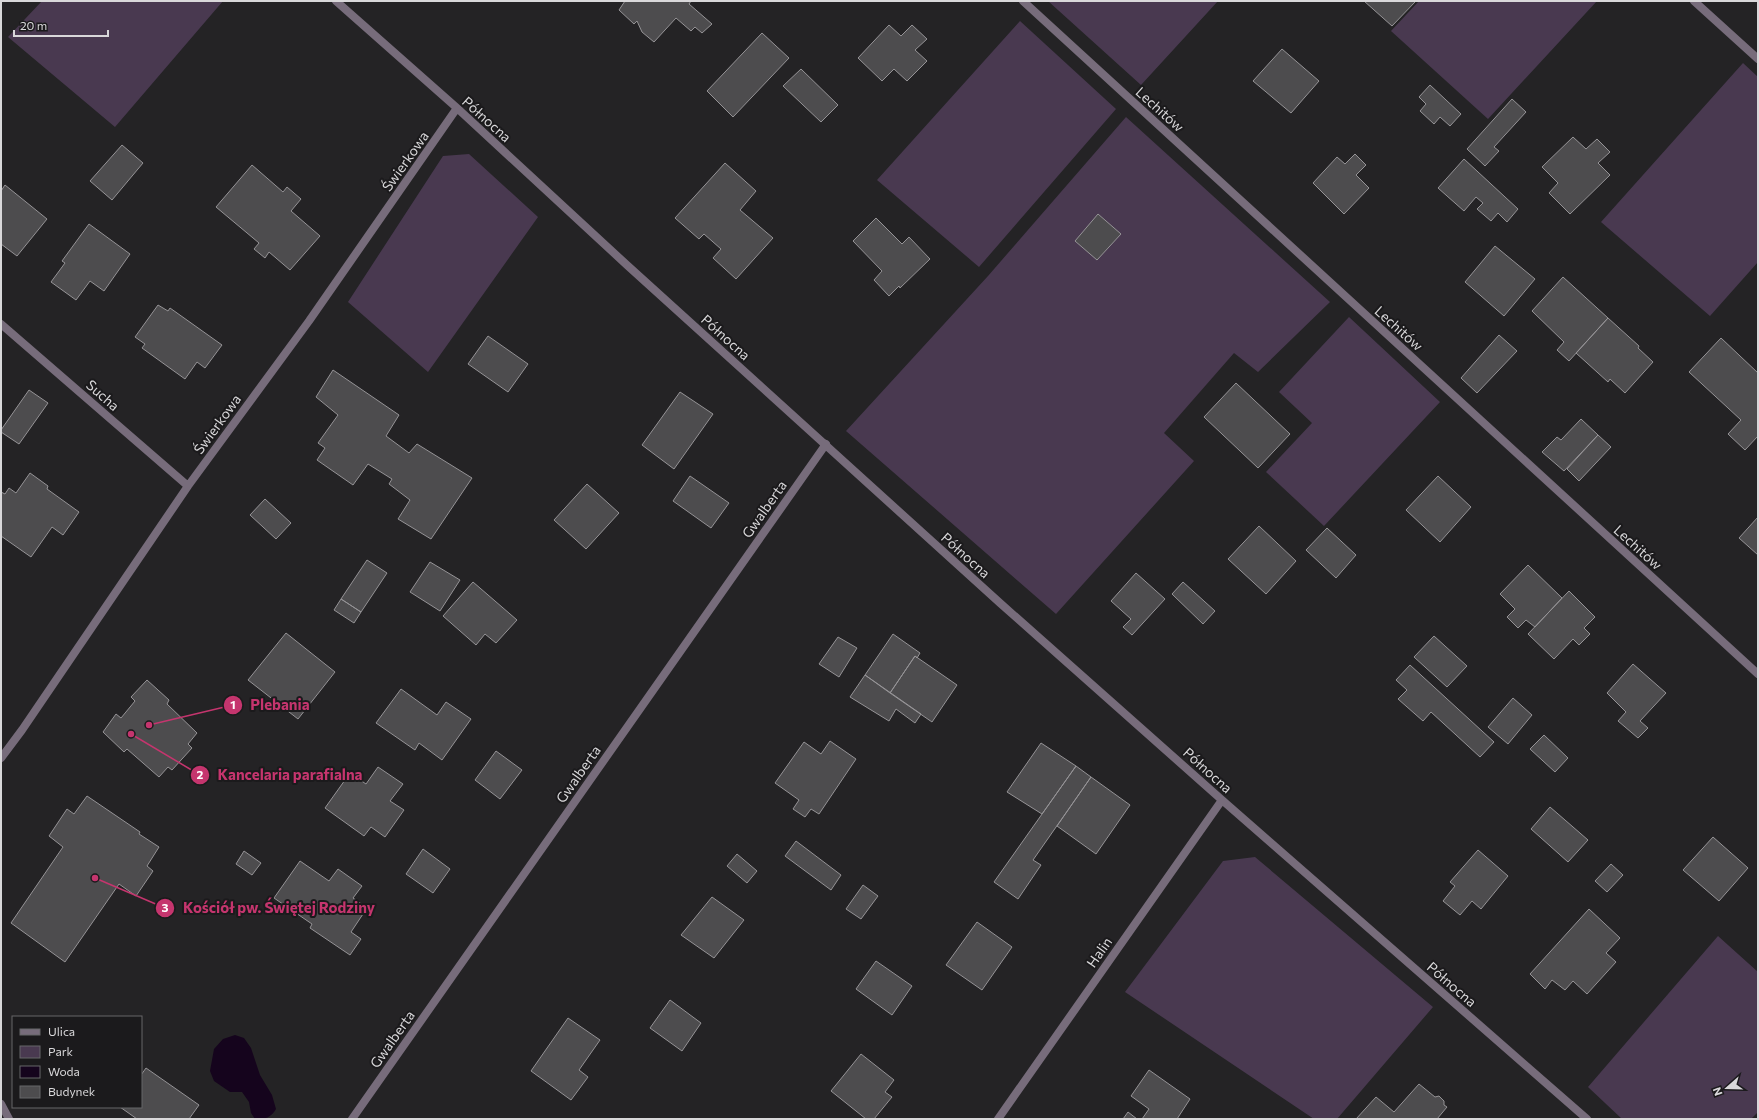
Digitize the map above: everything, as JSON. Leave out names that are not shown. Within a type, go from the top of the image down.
[{"type":"street","name":"Północna","points":[[336,1],[457,108],[628,266],[1000,603],[1586,1119]]},
{"type":"street","name":"Lechitów","points":[[1023,1],[1758,674]]},
{"type":"street","points":[[1694,1],[1758,59]]},
{"type":"street","name":"Świerkowa","points":[[1,758],[22,730],[188,486],[309,320],[457,108]]},
{"type":"street","name":"Sucha","points":[[1,324],[188,486]]},
{"type":"street","name":"Gwalberta","points":[[352,1119],[826,444]]},
{"type":"street","name":"Halin","points":[[998,1119],[1222,800]]},
{"type":"street","points":[[1,1104],[9,1119]]},
{"type":"green space","points":[[42,1],[223,1],[115,127],[8,37]]},
{"type":"green space","points":[[1048,1],[1218,1],[1141,85]]},
{"type":"green space","points":[[1419,1],[1597,1],[1488,119],[1391,31]]},
{"type":"green space","points":[[1020,21],[1116,109],[979,267],[877,180]]},
{"type":"green space","points":[[1743,63],[1758,77],[1758,262],[1710,316],[1601,222]]},
{"type":"green space","points":[[1126,117],[1330,302],[1258,372],[1234,353],[1164,433],[1194,461],[1056,614],[846,431],[988,276]]},
{"type":"green space","points":[[469,154],[538,217],[428,372],[348,302],[443,156]]},
{"type":"green space","points":[[1349,317],[1440,402],[1324,526],[1266,472],[1312,423],[1279,392]]},
{"type":"green space","points":[[1255,857],[1433,1007],[1337,1119],[1314,1119],[1125,992],[1223,861]]},
{"type":"green space","points":[[1718,936],[1758,972],[1758,1112],[1751,1119],[1622,1119],[1588,1087]]},
{"type":"water","points":[[235,1035],[244,1038],[251,1048],[260,1075],[272,1095],[276,1109],[272,1114],[262,1119],[255,1119],[251,1113],[249,1102],[242,1092],[230,1092],[214,1081],[210,1071],[214,1049],[223,1039]]},
{"type":"building","points":[[625,1],[691,1],[689,4],[712,24],[702,33],[695,27],[691,31],[676,18],[654,42],[642,32],[637,21],[634,24],[619,10]]},
{"type":"building","points":[[1364,1],[1415,1],[1415,2],[1392,26]]},
{"type":"building","points":[[889,25],[901,36],[912,25],[927,39],[915,50],[927,61],[907,81],[894,69],[882,81],[858,58]]},
{"type":"building","points":[[762,33],[789,58],[733,117],[707,91]]},
{"type":"building","points":[[1282,49],[1319,81],[1291,113],[1253,81]]},
{"type":"building","points":[[801,69],[838,105],[821,122],[783,86]]},
{"type":"building","points":[[1430,85],[1461,114],[1450,126],[1440,117],[1434,124],[1420,111],[1426,104],[1419,97]]},
{"type":"building","points":[[1512,99],[1526,112],[1494,147],[1499,151],[1485,166],[1467,149]]},
{"type":"building","points":[[1573,137],[1586,149],[1597,139],[1610,152],[1598,163],[1610,175],[1570,214],[1549,193],[1558,183],[1542,167]]},
{"type":"building","points":[[122,145],[143,163],[112,200],[90,181]]},
{"type":"building","points":[[1355,154],[1366,165],[1356,175],[1369,188],[1344,214],[1313,183],[1337,157],[1345,164]]},
{"type":"building","points":[[1464,159],[1518,209],[1507,222],[1498,213],[1491,221],[1477,209],[1483,203],[1476,197],[1464,211],[1438,188]]},
{"type":"building","points":[[725,163],[756,191],[740,210],[773,238],[736,279],[713,258],[721,249],[704,234],[699,239],[675,218]]},
{"type":"building","points":[[252,165],[283,192],[287,187],[301,199],[291,211],[320,236],[290,270],[269,252],[265,258],[254,249],[259,243],[216,207]]},
{"type":"building","points":[[5,185],[47,219],[17,256],[1,244],[1,191]]},
{"type":"building","points":[[1098,214],[1121,234],[1097,260],[1075,241]]},
{"type":"building","points":[[876,218],[902,244],[909,237],[930,259],[900,288],[899,286],[889,296],[874,280],[882,271],[853,241]]},
{"type":"building","points":[[89,224],[130,254],[104,291],[90,281],[76,300],[51,282],[65,263],[62,261]]},
{"type":"building","points":[[1495,246],[1535,279],[1504,316],[1465,282]]},
{"type":"building","points":[[1563,277],[1608,318],[1569,361],[1557,350],[1564,342],[1532,311]]},
{"type":"building","points":[[158,305],[168,311],[170,308],[222,345],[205,368],[197,362],[185,379],[142,348],[145,344],[135,337]]},
{"type":"building","points":[[1608,318],[1639,346],[1638,348],[1653,362],[1625,393],[1610,379],[1608,382],[1576,353]]},
{"type":"building","points":[[1499,335],[1517,351],[1477,393],[1461,378]]},
{"type":"building","points":[[488,336],[528,364],[508,392],[468,364]]},
{"type":"building","points":[[1721,338],[1758,373],[1758,436],[1745,450],[1728,434],[1741,420],[1689,372]]},
{"type":"building","points":[[333,370],[399,415],[386,436],[409,453],[417,444],[472,478],[431,539],[398,519],[410,500],[389,484],[392,479],[368,464],[353,485],[317,460],[325,448],[318,443],[338,415],[316,397]]},
{"type":"building","points":[[1236,383],[1290,434],[1258,468],[1204,417]]},
{"type":"building","points":[[29,390],[48,403],[19,444],[1,432],[1,430]]},
{"type":"building","points":[[680,392],[713,414],[674,469],[642,445]]},
{"type":"building","points":[[1581,419],[1598,435],[1564,471],[1542,452],[1557,437],[1561,440]]},
{"type":"building","points":[[1598,435],[1611,447],[1579,481],[1567,469]]},
{"type":"building","points":[[30,473],[48,486],[47,489],[79,512],[63,535],[52,527],[31,557],[1,536],[1,492],[5,494],[9,488],[16,493]]},
{"type":"building","points":[[690,476],[729,503],[711,528],[673,501]]},
{"type":"building","points":[[1438,476],[1471,507],[1440,542],[1406,510]]},
{"type":"building","points":[[587,484],[619,513],[586,549],[554,520]]},
{"type":"building","points":[[265,499],[291,523],[276,539],[250,515]]},
{"type":"building","points":[[1758,517],[1758,555],[1739,538]]},
{"type":"building","points":[[1259,526],[1296,561],[1266,594],[1228,559]]},
{"type":"building","points":[[1327,528],[1356,555],[1336,578],[1306,550]]},
{"type":"building","points":[[367,560],[387,573],[361,612],[341,599]]},
{"type":"building","points":[[430,562],[460,580],[440,611],[410,592]]},
{"type":"building","points":[[1528,565],[1562,598],[1535,627],[1526,620],[1518,628],[1507,617],[1515,609],[1500,594]]},
{"type":"building","points":[[1136,573],[1165,599],[1132,635],[1123,627],[1131,619],[1111,601]]},
{"type":"building","points":[[473,582],[517,620],[496,643],[485,634],[476,645],[443,616]]},
{"type":"building","points":[[1183,582],[1215,611],[1203,624],[1172,594]]},
{"type":"building","points":[[1569,591],[1595,617],[1584,628],[1590,634],[1579,645],[1573,639],[1554,659],[1528,634]]},
{"type":"building","points":[[341,599],[361,612],[354,623],[334,610]]},
{"type":"building","points":[[286,633],[335,672],[298,719],[248,680]]},
{"type":"building","points":[[893,634],[920,653],[917,658],[915,656],[890,693],[865,675]]},
{"type":"building","points":[[1434,636],[1467,666],[1447,687],[1414,657]]},
{"type":"building","points":[[838,637],[857,648],[839,677],[819,664]]},
{"type":"building","points":[[915,656],[957,685],[932,722],[890,693]]},
{"type":"building","points":[[1633,664],[1666,693],[1640,721],[1648,728],[1638,738],[1618,721],[1626,712],[1607,693]]},
{"type":"building","points":[[1410,665],[1494,742],[1480,757],[1431,712],[1423,721],[1398,699],[1407,690],[1396,680]]},
{"type":"building","points":[[865,675],[921,714],[915,723],[896,709],[889,721],[850,697]]},
{"type":"building","points":[[147,680],[169,700],[167,704],[197,733],[188,744],[192,748],[172,770],[168,767],[159,777],[127,749],[124,752],[103,732],[116,714],[121,718],[135,701],[131,697]]},
{"type":"building","points":[[401,689],[437,715],[446,702],[471,719],[442,760],[419,743],[415,750],[376,723]]},
{"type":"building","points":[[1513,698],[1532,715],[1508,744],[1488,727]]},
{"type":"building","points":[[1544,735],[1568,758],[1555,772],[1530,749]]},
{"type":"building","points":[[830,741],[856,759],[819,814],[811,809],[805,817],[793,809],[799,800],[775,783],[804,742],[821,754]]},
{"type":"building","points":[[1041,743],[1076,766],[1042,814],[1007,792]]},
{"type":"building","points":[[496,751],[522,770],[500,799],[475,780]]},
{"type":"building","points":[[1076,766],[1091,777],[1033,860],[1041,865],[1018,899],[994,882]]},
{"type":"building","points":[[378,767],[403,784],[390,801],[404,810],[385,837],[371,827],[364,836],[325,808],[350,773],[366,784]]},
{"type":"building","points":[[1091,777],[1130,805],[1096,854],[1057,826]]},
{"type":"building","points":[[87,796],[140,832],[139,834],[159,847],[147,866],[153,871],[136,896],[119,884],[65,962],[11,923],[63,847],[49,836],[67,809],[74,814]]},
{"type":"building","points":[[1550,807],[1588,840],[1568,862],[1531,829]]},
{"type":"building","points":[[1713,837],[1748,868],[1719,901],[1683,870]]},
{"type":"building","points":[[796,841],[841,875],[831,890],[785,856]]},
{"type":"building","points":[[423,849],[450,869],[433,893],[406,874]]},
{"type":"building","points":[[1478,850],[1508,876],[1481,909],[1472,901],[1460,915],[1443,901],[1455,886],[1450,882]]},
{"type":"building","points":[[244,851],[261,863],[252,875],[236,864]]},
{"type":"building","points":[[737,854],[757,871],[747,883],[727,866]]},
{"type":"building","points":[[300,861],[329,881],[338,869],[362,886],[353,898],[367,908],[351,932],[361,939],[350,955],[310,928],[312,924],[274,898]]},
{"type":"building","points":[[1611,864],[1623,875],[1607,892],[1595,881]]},
{"type":"building","points":[[863,885],[878,896],[861,919],[846,909]]},
{"type":"building","points":[[712,897],[744,920],[714,958],[681,935]]},
{"type":"building","points":[[1589,909],[1620,938],[1606,953],[1616,962],[1587,994],[1573,981],[1565,990],[1552,980],[1545,989],[1530,974]]},
{"type":"building","points":[[977,922],[1012,947],[982,990],[946,965]]},
{"type":"building","points":[[876,961],[912,986],[892,1015],[856,989]]},
{"type":"building","points":[[670,1000],[701,1023],[682,1051],[650,1028]]},
{"type":"building","points":[[568,1018],[600,1040],[579,1070],[588,1077],[571,1100],[531,1071]]},
{"type":"building","points":[[861,1054],[894,1080],[885,1092],[892,1097],[874,1119],[866,1119],[831,1091]]},
{"type":"building","points":[[146,1068],[199,1105],[189,1119],[137,1119],[121,1108],[142,1108],[142,1074]]},
{"type":"building","points":[[1149,1070],[1190,1099],[1177,1119],[1142,1119],[1149,1109],[1131,1096]]},
{"type":"building","points":[[1419,1084],[1435,1097],[1439,1096],[1444,1101],[1444,1105],[1447,1107],[1437,1119],[1356,1119],[1376,1097],[1394,1112]]},
{"type":"building","points":[[1128,1112],[1137,1119],[1123,1119]]},
{"type":"place","name":"Plebania","points":[[149,725]]},
{"type":"place","name":"Kancelaria parafialna","points":[[131,734]]},
{"type":"place","name":"Kościół pw. Świętej Rodziny","points":[[95,878]]}]
